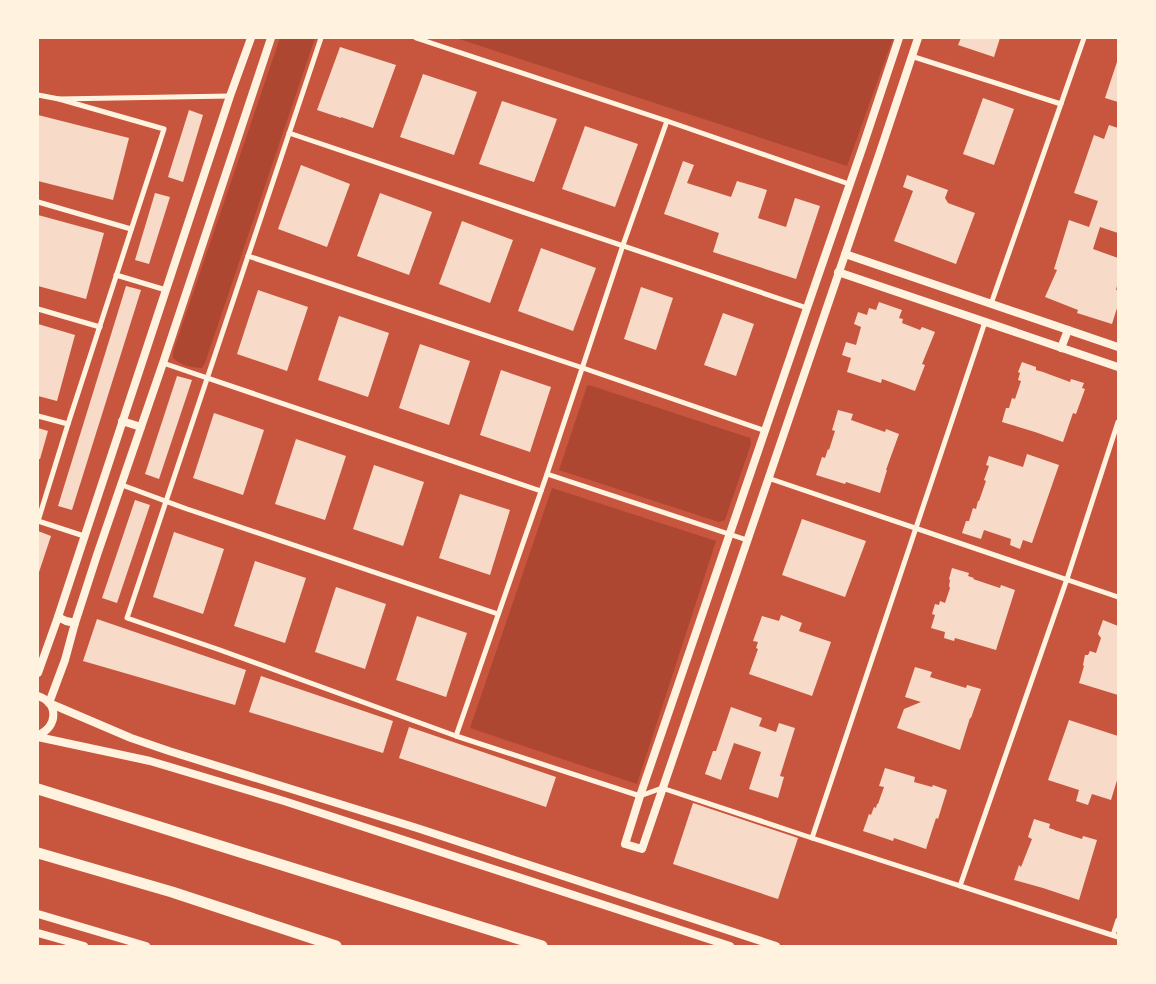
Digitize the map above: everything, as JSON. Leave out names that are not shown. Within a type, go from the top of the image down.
[{"type":"highway","points":[[38,789],[542,946]]},
{"type":"highway","points":[[38,853],[172,892],[336,946]]},
{"type":"street","points":[[38,672],[251,38]]},
{"type":"street","points":[[38,736],[47,730],[53,720],[49,703],[65,660],[75,622],[97,555],[271,38]]},
{"type":"street","points":[[321,38],[127,618],[456,736],[640,796],[662,788],[1116,936],[1118,920]]},
{"type":"street","points":[[416,38],[849,184]]},
{"type":"street","points":[[899,38],[625,844],[642,848],[918,38]]},
{"type":"street","points":[[991,304],[1084,38]]},
{"type":"street","points":[[911,56],[1061,104]]},
{"type":"street","points":[[38,95],[59,99],[164,129],[38,521],[84,536]]},
{"type":"street","points":[[59,99],[230,96]]},
{"type":"street","points":[[456,736],[542,491],[623,246],[667,122]]},
{"type":"street","points":[[289,133],[807,308]]},
{"type":"street","points":[[863,146],[880,152]]},
{"type":"street","points":[[38,202],[131,229]]},
{"type":"street","points":[[845,254],[1118,347]]},
{"type":"street","points":[[248,256],[766,431]]},
{"type":"street","points":[[838,272],[1118,367]]},
{"type":"street","points":[[116,275],[166,290]]},
{"type":"street","points":[[38,309],[100,326]]},
{"type":"street","points":[[812,838],[985,322]]},
{"type":"street","points":[[1061,348],[1068,330]]},
{"type":"street","points":[[163,363],[542,491]]},
{"type":"street","points":[[38,416],[68,424]]},
{"type":"street","points":[[122,421],[141,427]]},
{"type":"street","points":[[960,886],[1067,579],[1118,422]]},
{"type":"street","points":[[547,474],[747,540]]},
{"type":"street","points":[[768,478],[1118,596]]},
{"type":"street","points":[[122,485],[498,614]]},
{"type":"street","points":[[58,617],[66,621],[75,622]]},
{"type":"street","points":[[38,696],[49,703],[131,738],[169,751],[426,831],[776,946]]},
{"type":"street","points":[[38,736],[150,761],[284,801],[730,946]]},
{"type":"street","points":[[38,914],[146,946]]},
{"type":"street","points":[[38,932],[84,946]]},
{"type":"shaded area","points":[[280,38],[315,38],[205,363],[202,368],[187,366],[173,358],[173,352]]},
{"type":"shaded area","points":[[456,38],[893,38],[847,166]]},
{"type":"shaded area","points":[[589,385],[750,438],[751,444],[725,520],[719,522],[559,470],[587,386]]},
{"type":"shaded area","points":[[552,488],[716,541],[637,784],[470,728]]},
{"type":"building","points":[[961,38],[1000,38],[994,57],[958,45]]},
{"type":"building","points":[[340,47],[396,65],[373,128],[317,110]]},
{"type":"building","points":[[1118,63],[1118,102],[1105,98]]},
{"type":"building","points":[[423,74],[477,92],[454,155],[400,137]]},
{"type":"building","points":[[983,98],[1014,109],[994,165],[963,154]]},
{"type":"building","points":[[502,101],[557,119],[534,182],[479,164]]},
{"type":"building","points":[[189,110],[203,115],[183,182],[168,177]]},
{"type":"building","points":[[38,115],[129,138],[113,200],[38,181]]},
{"type":"building","points":[[1109,125],[1118,128],[1118,233],[1100,227],[1093,249],[1118,258],[1116,290],[1118,290],[1118,305],[1112,324],[1077,313],[1078,310],[1045,297],[1057,270],[1054,269],[1069,220],[1089,227],[1098,201],[1074,193],[1094,135],[1104,139]]},
{"type":"building","points":[[585,126],[638,144],[615,207],[562,189]]},
{"type":"building","points":[[683,161],[694,165],[687,183],[731,197],[737,181],[767,190],[758,218],[786,227],[795,198],[820,206],[796,279],[713,252],[719,233],[664,214]]},
{"type":"building","points":[[301,165],[350,184],[327,247],[278,229]]},
{"type":"building","points":[[907,175],[948,190],[945,198],[948,203],[975,213],[956,264],[894,241],[913,191],[903,187]]},
{"type":"building","points":[[155,193],[170,197],[149,264],[135,260]]},
{"type":"building","points":[[380,193],[432,212],[409,275],[357,256]]},
{"type":"building","points":[[38,215],[104,233],[86,299],[38,286]]},
{"type":"building","points":[[462,221],[513,240],[490,303],[439,284]]},
{"type":"building","points":[[541,248],[596,268],[573,331],[518,311]]},
{"type":"building","points":[[126,286],[141,290],[72,510],[58,506]]},
{"type":"building","points":[[641,287],[673,298],[656,350],[624,339]]},
{"type":"building","points":[[258,290],[308,307],[287,371],[237,354]]},
{"type":"building","points":[[879,302],[902,310],[899,318],[903,319],[902,323],[920,330],[922,327],[935,332],[922,364],[925,365],[915,391],[882,379],[881,383],[847,372],[851,358],[842,355],[846,342],[856,345],[861,327],[854,324],[858,312],[867,315],[869,308],[876,310]]},
{"type":"building","points":[[723,313],[754,324],[736,376],[704,365]]},
{"type":"building","points":[[339,316],[389,333],[368,397],[318,380]]},
{"type":"building","points":[[38,324],[75,335],[57,401],[38,396]]},
{"type":"building","points":[[420,344],[470,361],[449,425],[399,408]]},
{"type":"building","points":[[1022,362],[1036,367],[1036,370],[1070,382],[1071,379],[1084,383],[1082,388],[1085,389],[1076,414],[1073,413],[1063,442],[1002,422],[1006,408],[1009,408],[1012,398],[1015,399],[1021,381],[1018,380],[1020,373],[1018,372]]},
{"type":"building","points":[[501,370],[551,387],[530,452],[480,435]]},
{"type":"building","points":[[177,376],[192,380],[159,479],[145,474]]},
{"type":"building","points":[[838,410],[853,414],[851,420],[885,432],[886,429],[899,434],[880,493],[816,475],[822,457],[825,458],[829,450],[835,431],[832,430]]},
{"type":"building","points":[[214,413],[264,430],[243,495],[193,478]]},
{"type":"building","points":[[38,428],[48,431],[40,459],[38,459]]},
{"type":"building","points":[[296,439],[346,456],[325,520],[275,504]]},
{"type":"building","points":[[1027,454],[1059,465],[1032,543],[1023,540],[1020,549],[1010,545],[1011,539],[984,530],[981,539],[962,533],[966,521],[969,521],[973,508],[976,509],[979,501],[986,481],[984,480],[989,466],[986,465],[989,456],[1023,467]]},
{"type":"building","points":[[374,465],[424,482],[403,546],[353,529]]},
{"type":"building","points":[[460,494],[510,510],[490,575],[439,558]]},
{"type":"building","points":[[135,500],[150,505],[117,603],[102,598]]},
{"type":"building","points":[[802,519],[866,541],[845,597],[782,575]]},
{"type":"building","points":[[38,531],[51,536],[39,572],[38,572]]},
{"type":"building","points":[[174,532],[224,549],[203,614],[153,597]]},
{"type":"building","points":[[255,561],[306,578],[285,643],[234,626]]},
{"type":"building","points":[[952,568],[969,573],[968,576],[973,579],[1000,588],[1001,585],[1015,590],[996,650],[955,638],[954,641],[944,638],[945,632],[931,628],[935,615],[932,614],[935,604],[939,605],[940,601],[945,603],[950,588],[949,579]]},
{"type":"building","points":[[336,587],[386,604],[365,669],[315,652]]},
{"type":"building","points":[[781,615],[802,623],[799,631],[831,642],[812,696],[749,674],[758,649],[756,648],[758,642],[753,641],[762,616],[779,621]]},
{"type":"building","points":[[417,616],[467,633],[446,697],[396,680]]},
{"type":"building","points":[[97,619],[246,670],[235,705],[83,661]]},
{"type":"building","points":[[1103,620],[1118,626],[1118,695],[1079,683],[1085,655],[1088,655],[1090,651],[1096,653],[1101,638],[1098,634]]},
{"type":"building","points":[[915,667],[932,672],[930,677],[966,688],[967,685],[981,689],[960,750],[897,728],[904,709],[921,702],[905,697]]},
{"type":"building","points":[[261,676],[393,721],[383,753],[249,712]]},
{"type":"building","points":[[731,707],[762,718],[759,726],[776,732],[779,723],[795,728],[780,776],[784,777],[778,798],[749,789],[761,752],[734,743],[721,780],[705,774],[713,751],[716,751]]},
{"type":"building","points":[[1069,720],[1118,736],[1118,777],[1111,800],[1092,794],[1088,805],[1076,801],[1079,790],[1048,780]]},
{"type":"building","points":[[409,727],[556,777],[546,807],[399,758]]},
{"type":"building","points":[[885,768],[915,777],[914,782],[932,787],[933,785],[947,790],[926,849],[894,838],[893,841],[863,831],[869,814],[871,815],[874,807],[876,808],[878,804],[884,787],[879,786]]},
{"type":"building","points":[[693,803],[798,838],[778,899],[673,864]]},
{"type":"building","points":[[1034,819],[1050,824],[1049,828],[1054,830],[1082,839],[1083,836],[1097,840],[1079,900],[1014,880],[1032,839],[1028,837]]}]
